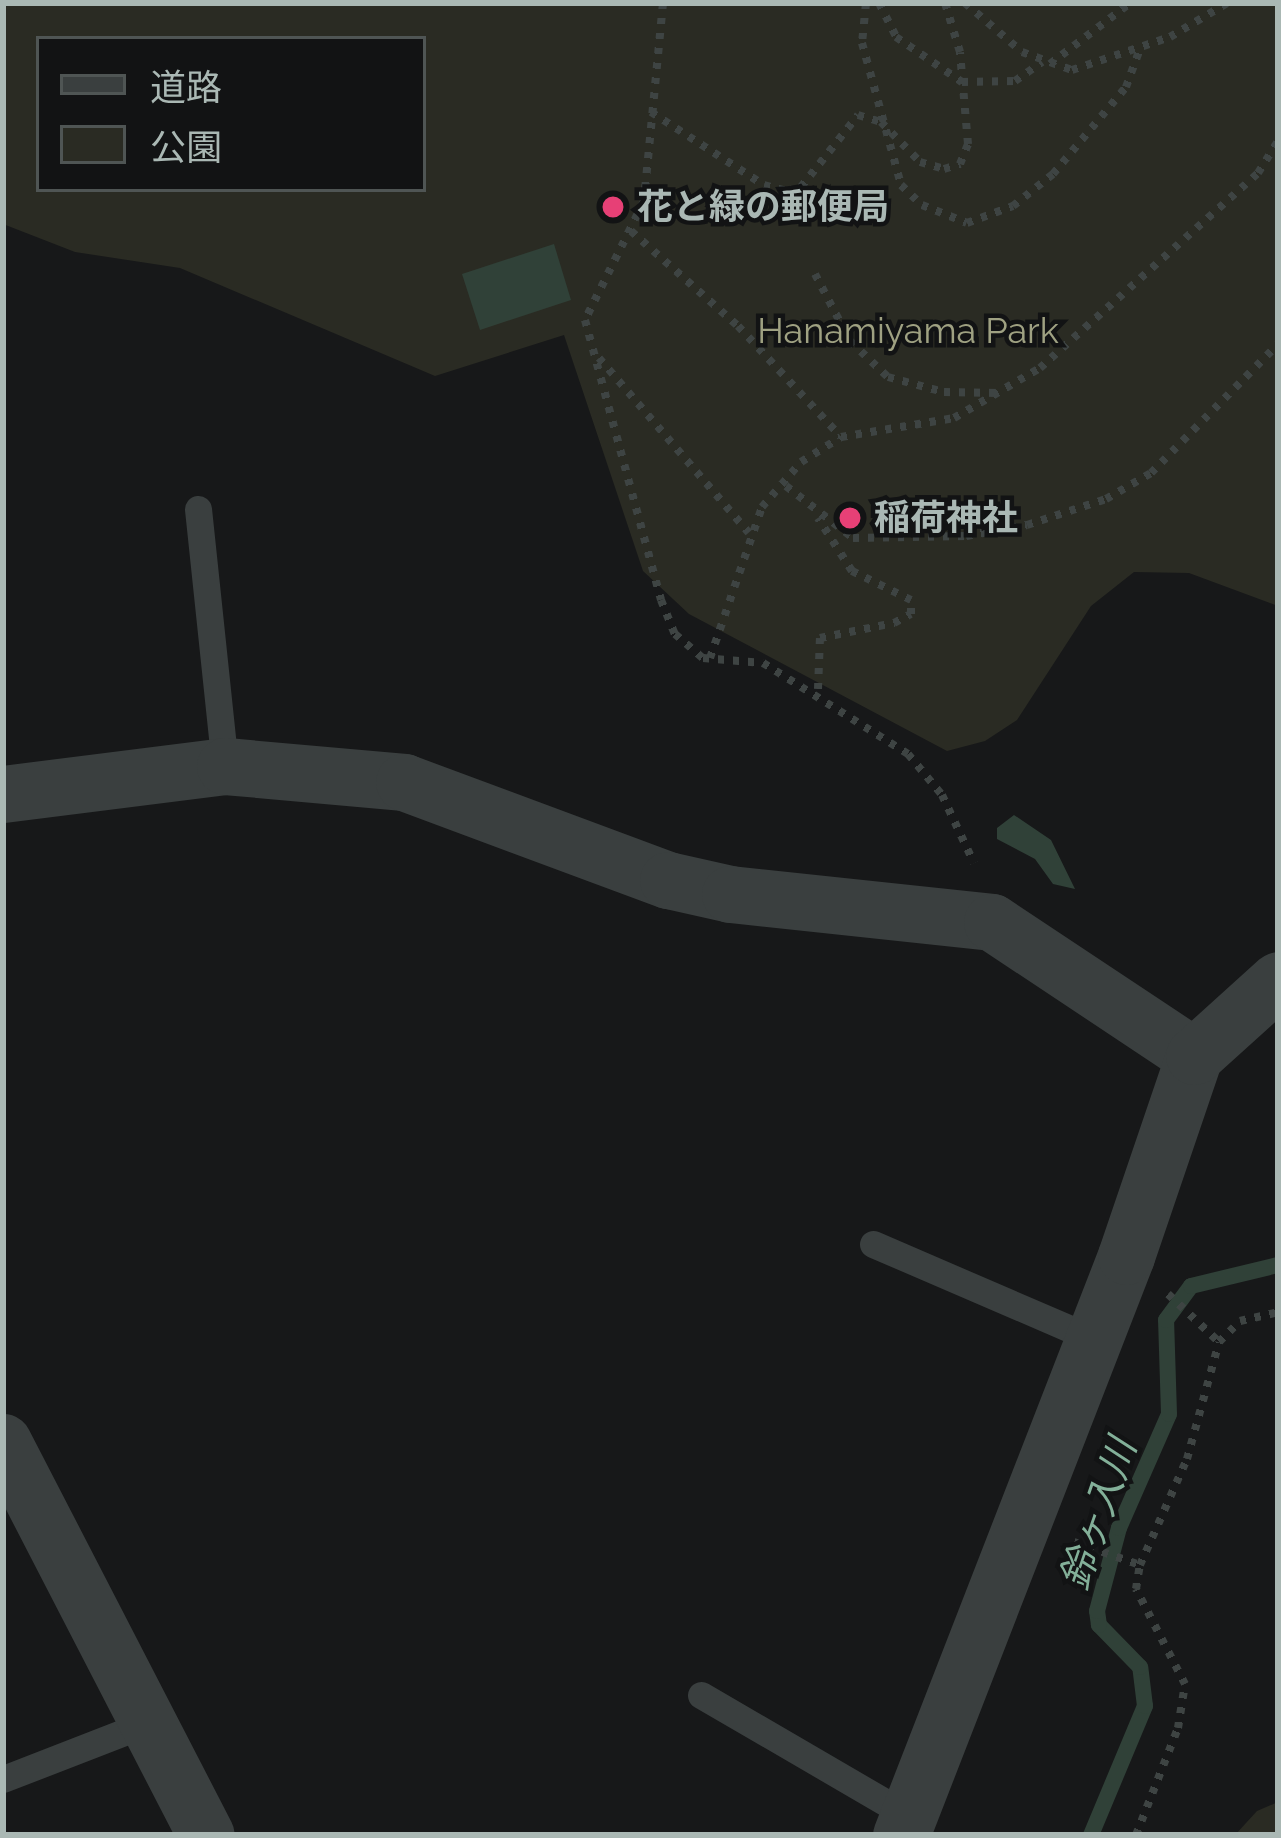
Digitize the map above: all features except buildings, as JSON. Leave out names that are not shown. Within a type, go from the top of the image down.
[{"type":"street","points":[[3,794],[225,766],[404,782],[668,880],[730,894],[992,922],[1081,974],[1194,1057]]},
{"type":"street","points":[[905,1825],[1194,1057],[1278,980]]},
{"type":"street","points":[[3,1442],[206,1835]]},
{"type":"lane","points":[[198,509],[225,766]]},
{"type":"lane","points":[[873,1244],[1091,1338]]},
{"type":"lane","points":[[701,1695],[905,1825]]},
{"type":"lane","points":[[3,1779],[150,1723]]},
{"type":"path","points":[[663,3],[644,201],[585,320],[661,600],[675,634],[710,658],[764,663],[818,691],[908,754],[942,794],[964,833],[992,922]]},
{"type":"path","points":[[866,3],[862,43],[901,185],[922,205],[978,224],[1053,174],[1126,87],[1142,46]]},
{"type":"path","points":[[878,3],[896,37],[962,82],[1015,81],[1130,3]]},
{"type":"path","points":[[651,112],[764,185],[786,191],[801,187],[858,116],[889,131],[920,162],[960,164],[968,144],[962,82],[945,3]]},
{"type":"path","points":[[964,3],[1045,63],[1072,70],[1142,46],[1227,3]]},
{"type":"path","points":[[710,658],[750,534],[801,462],[841,437],[954,418],[1040,368],[1258,173],[1278,141]]},
{"type":"path","points":[[631,231],[739,326],[841,437]]},
{"type":"path","points":[[815,274],[850,340],[888,377],[944,392],[999,393]]},
{"type":"path","points":[[786,485],[816,514],[854,538],[966,536],[1106,499],[1150,473],[1278,344]]},
{"type":"path","points":[[594,352],[750,534]]},
{"type":"path","points":[[816,514],[852,571],[911,600],[910,614],[894,623],[820,638],[818,691]]},
{"type":"path","points":[[1170,1296],[1219,1342]]},
{"type":"path","points":[[1136,1835],[1178,1728],[1185,1684],[1136,1589],[1140,1565],[1187,1459],[1219,1342],[1240,1321],[1278,1312]]},
{"type":"path","points":[[1096,1550],[1140,1565]]},
{"type":"green space","name":"Hanamiyama Park","points":[[3,3],[1278,3],[1278,606],[1189,573],[1134,572],[1091,606],[1017,720],[985,741],[947,751],[689,614],[643,571],[564,335],[435,376],[180,268],[75,252],[3,224]]},
{"type":"green space","points":[[1278,1802],[1278,1835],[1235,1835],[1257,1811]]},
{"type":"shaded area","points":[[554,244],[571,300],[480,330],[462,274]]},
{"type":"shaded area","points":[[1014,815],[1051,840],[1075,889],[1053,884],[1035,859],[997,839],[997,828]]},
{"type":"waterway","name":"鈴ヶ入川","points":[[1091,1835],[1145,1706],[1140,1667],[1099,1625],[1097,1611],[1119,1528],[1169,1414],[1166,1320],[1191,1286],[1278,1265]]},
{"type":"place","name":"花と緑の郵便局","points":[[613,207]]},
{"type":"place","name":"稲荷神社","points":[[850,518]]}]
